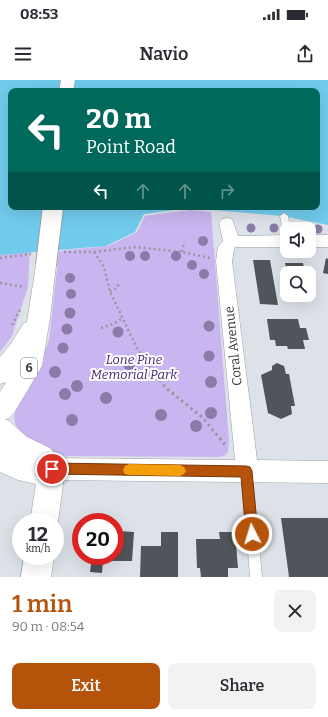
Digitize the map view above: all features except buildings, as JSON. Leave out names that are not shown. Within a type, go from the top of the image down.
[{"type":"main road","name":"6","points":[[0,374],[18,352],[31,312],[46,257],[53,210]]},
{"type":"main road","name":"6","points":[[0,410],[5,405],[30,366],[31,312]]},
{"type":"main road","points":[[0,394],[17,366],[18,352]]},
{"type":"main road","points":[[0,429],[18,446],[40,457],[52,469]]},
{"type":"main road","points":[[3,462],[37,471],[52,469]]},
{"type":"main road","points":[[45,513],[52,469]]},
{"type":"main road","points":[[36,577],[38,565]]},
{"type":"street","points":[[227,223],[231,242],[280,241]]},
{"type":"street","points":[[316,241],[328,241]]},
{"type":"street","name":"Coral Avenue","points":[[231,242],[226,247],[224,261],[246,471]]},
{"type":"street","points":[[52,469],[328,472]]},
{"type":"lane","points":[[284,216],[285,222]]},
{"type":"lane","points":[[246,471],[256,577]]},
{"type":"path","points":[[182,252],[184,242]]},
{"type":"path","points":[[0,258],[46,257],[134,248],[182,252],[214,258]]},
{"type":"path","points":[[94,252],[104,267],[110,292],[137,348],[149,367],[166,388],[202,418],[246,471]]},
{"type":"path","points":[[110,292],[117,288],[120,282]]},
{"type":"path","points":[[0,283],[28,287],[26,293]]},
{"type":"path","points":[[10,330],[31,312]]},
{"type":"path","points":[[101,328],[118,322],[123,318]]},
{"type":"green space","name":"Lone Pine Memorial Park","points":[[190,210],[211,212],[229,440],[228,452],[224,456],[219,457],[66,456],[52,453],[19,432],[15,423],[14,415],[17,405],[43,357],[49,340],[59,251],[108,246],[137,232],[145,216]]},
{"type":"green space","points":[[30,249],[28,287],[12,336],[0,352],[0,250]]},
{"type":"water","points":[[0,80],[328,80],[328,225],[282,216],[213,210],[320,210],[320,88],[8,88],[8,210],[175,210],[144,214],[135,232],[106,246],[0,255]]},
{"type":"slow traffic","points":[[129,470],[180,471]]},
{"type":"route","points":[[52,469],[246,471],[252,534]]}]
